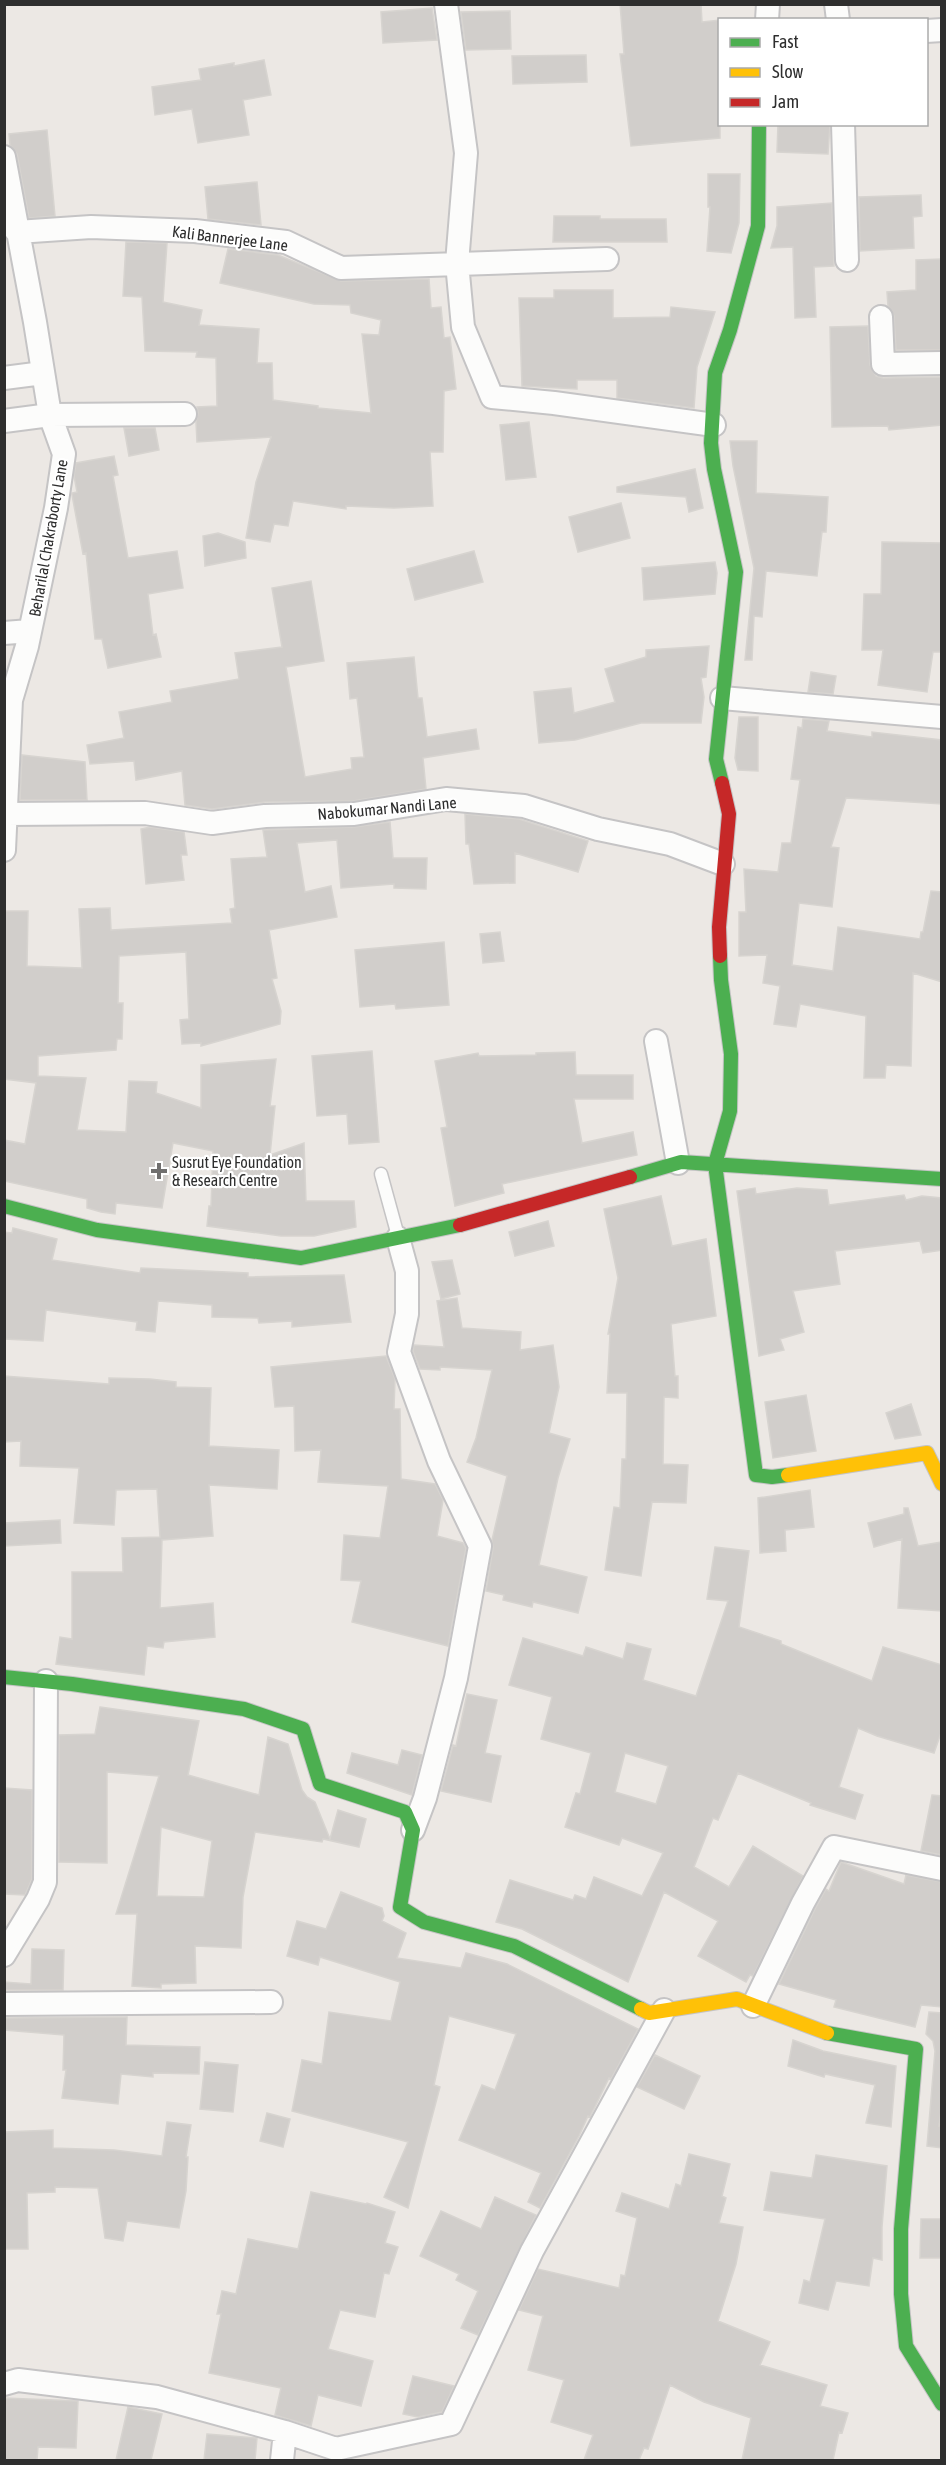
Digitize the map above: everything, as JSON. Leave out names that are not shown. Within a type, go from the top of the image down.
[{"type":"street","points":[[446,4],[466,153],[457,263],[463,327],[492,398],[554,403],[714,425]]},
{"type":"street","points":[[759,126],[759,226],[730,330],[715,373],[714,425],[711,443],[714,469],[736,572],[716,759],[729,814],[719,927],[721,980],[731,1054],[730,1111],[715,1164],[756,1475],[772,1477],[927,1453],[942,1484]]},
{"type":"street","points":[[843,126],[847,260]]},
{"type":"street","name":"Beharilal Chakraborty Lane","points":[[4,157],[11,225],[50,415],[64,454],[56,507],[30,631],[11,700],[4,850]]},
{"type":"street","name":"Kali Bannerjee Lane","points":[[11,225],[195,231],[286,242],[341,268],[607,259]]},
{"type":"street","points":[[881,317],[883,364],[942,363]]},
{"type":"street","points":[[4,378],[43,373]]},
{"type":"street","points":[[4,421],[50,415],[185,414]]},
{"type":"street","points":[[4,633],[30,631]]},
{"type":"street","points":[[722,698],[942,717]]},
{"type":"street","name":"Nabokumar Nandi Lane","points":[[6,814],[145,813],[212,823],[265,816],[354,814],[447,799],[524,806],[598,829],[670,844],[723,864]]},
{"type":"street","points":[[656,1041],[678,1163]]},
{"type":"street","points":[[4,1206],[97,1230],[301,1258],[472,1222],[678,1163],[942,1179]]},
{"type":"street","points":[[398,1238],[407,1270],[407,1314],[399,1352],[439,1461],[480,1546],[456,1678],[425,1798],[413,1830],[400,1907],[424,1922],[514,1946],[649,2013],[737,1999],[826,2033],[916,2049],[901,2229],[901,2294],[906,2346],[942,2404]]},
{"type":"street","points":[[4,1677],[244,1709],[303,1729],[320,1785],[405,1812],[413,1830]]},
{"type":"street","points":[[4,1955],[38,1899],[45,1882],[46,1681]]},
{"type":"street","points":[[753,2006],[803,1903],[834,1847],[942,1869]]},
{"type":"street","points":[[4,2004],[272,2002]]},
{"type":"street","points":[[4,2384],[18,2380],[157,2397],[285,2432],[336,2449],[452,2424],[532,2251],[664,2010]]},
{"type":"street","points":[[282,2460],[285,2432]]},
{"type":"lane","points":[[381,1174],[398,1238]]},
{"type":"building","points":[[620,4],[701,4],[702,22],[718,20],[720,138],[631,146],[620,54],[624,54]]},
{"type":"building","points":[[432,8],[437,40],[383,43],[381,12]]},
{"type":"building","points":[[510,11],[511,49],[466,50],[461,12]]},
{"type":"building","points":[[586,55],[587,82],[513,84],[512,56]]},
{"type":"building","points":[[264,60],[271,95],[243,100],[249,135],[198,143],[192,109],[155,115],[152,87],[201,80],[199,69],[234,63],[234,66]]},
{"type":"building","points":[[778,126],[830,126],[828,154],[777,152]]},
{"type":"building","points":[[47,130],[55,216],[29,218],[17,154],[10,145],[9,134]]},
{"type":"building","points":[[708,174],[740,174],[739,223],[731,253],[707,251],[710,207],[708,207]]},
{"type":"building","points":[[257,182],[261,225],[208,219],[205,187]]},
{"type":"building","points":[[921,195],[922,216],[913,217],[914,248],[860,251],[859,197]]},
{"type":"building","points":[[832,203],[834,266],[814,267],[816,317],[795,318],[793,247],[771,248],[777,226],[777,207]]},
{"type":"building","points":[[554,216],[666,219],[667,242],[553,242]]},
{"type":"building","points":[[126,242],[167,243],[163,302],[202,310],[199,325],[259,329],[257,363],[272,363],[273,400],[318,406],[318,408],[371,413],[362,334],[379,335],[381,320],[351,313],[350,305],[314,304],[220,283],[228,249],[278,255],[341,281],[429,279],[431,308],[441,307],[444,338],[450,337],[456,389],[444,391],[443,452],[430,452],[433,506],[394,508],[346,506],[346,509],[293,501],[288,526],[274,524],[270,542],[246,538],[256,482],[271,437],[197,442],[197,407],[217,406],[216,358],[196,357],[197,352],[145,351],[142,297],[123,296]]},
{"type":"building","points":[[942,259],[942,350],[896,350],[894,316],[888,306],[887,292],[916,290],[916,260]]},
{"type":"building","points":[[554,290],[613,290],[613,318],[670,317],[671,307],[715,312],[697,367],[694,408],[617,398],[617,380],[577,380],[577,389],[522,386],[519,298],[554,298]]},
{"type":"building","points":[[868,326],[870,365],[876,376],[883,378],[942,377],[942,425],[889,430],[888,426],[832,427],[830,327]]},
{"type":"building","points":[[529,422],[536,477],[506,480],[500,425]]},
{"type":"building","points":[[124,428],[155,428],[159,450],[129,456]]},
{"type":"building","points":[[730,441],[757,441],[756,493],[828,497],[826,532],[822,532],[817,576],[766,571],[762,617],[754,616],[752,660],[745,660],[754,568]]},
{"type":"building","points":[[114,456],[118,475],[113,476],[128,558],[177,551],[183,588],[148,594],[153,635],[156,634],[161,657],[108,668],[102,639],[95,639],[86,553],[83,554],[72,493],[77,492],[74,476],[76,463]]},
{"type":"building","points":[[695,469],[703,508],[689,512],[686,497],[617,492],[617,487]]},
{"type":"building","points":[[621,503],[630,538],[578,552],[569,517]]},
{"type":"building","points":[[218,533],[245,542],[246,558],[205,566],[203,536]]},
{"type":"building","points":[[882,542],[942,543],[942,652],[933,652],[927,692],[878,685],[883,650],[862,650],[864,594],[881,594]]},
{"type":"building","points":[[474,551],[483,582],[415,600],[407,569]]},
{"type":"building","points":[[715,562],[717,573],[715,594],[644,600],[642,568]]},
{"type":"building","points":[[311,581],[324,661],[286,667],[305,777],[352,769],[351,758],[364,757],[357,698],[350,699],[347,663],[414,657],[418,698],[422,698],[427,737],[476,729],[479,749],[423,758],[426,789],[353,801],[265,802],[212,809],[185,805],[182,771],[136,780],[134,761],[90,764],[87,745],[124,738],[119,712],[172,702],[170,691],[239,679],[235,653],[282,647],[272,588]]},
{"type":"building","points":[[709,646],[706,677],[701,678],[704,697],[701,723],[641,723],[575,740],[539,743],[534,692],[571,688],[574,713],[615,702],[605,669],[646,657],[646,650]]},
{"type":"building","points":[[811,672],[836,676],[833,694],[808,692]]},
{"type":"building","points":[[739,717],[758,717],[758,771],[738,770],[735,758]]},
{"type":"building","points":[[803,719],[829,721],[827,731],[872,737],[872,732],[942,740],[942,804],[846,798],[831,847],[839,848],[832,907],[799,903],[792,965],[833,971],[838,927],[920,939],[931,891],[942,892],[942,982],[913,973],[911,1066],[886,1065],[885,1078],[864,1078],[866,1016],[800,1004],[796,1027],[774,1024],[780,986],[763,983],[767,955],[739,956],[739,912],[746,912],[744,869],[778,872],[782,843],[791,843],[800,780],[791,779],[798,727],[802,728]]},
{"type":"building","points":[[22,755],[85,762],[87,800],[20,800]]},
{"type":"building","points":[[465,814],[519,819],[588,841],[578,872],[515,853],[515,883],[474,884],[469,844],[466,844]]},
{"type":"building","points":[[390,822],[393,858],[427,858],[426,889],[394,888],[394,884],[341,888],[337,840],[297,843],[305,892],[331,886],[337,917],[269,930],[277,978],[272,979],[281,1011],[280,1024],[201,1046],[201,1043],[182,1044],[180,1020],[189,1019],[186,952],[119,956],[118,1003],[123,1003],[122,1039],[117,1039],[116,1050],[38,1056],[38,1076],[86,1078],[77,1130],[126,1132],[129,1081],[157,1082],[156,1093],[201,1108],[201,1065],[276,1059],[270,1106],[275,1106],[270,1155],[304,1143],[306,1201],[354,1201],[356,1227],[314,1236],[281,1236],[207,1226],[209,1206],[211,1206],[213,1151],[173,1143],[162,1208],[116,1203],[115,1214],[101,1212],[87,1208],[87,1199],[4,1181],[4,1140],[25,1144],[36,1083],[4,1079],[4,911],[28,911],[27,966],[82,968],[79,909],[110,908],[111,930],[232,923],[230,909],[235,908],[231,859],[267,857],[263,830],[354,827]]},
{"type":"building","points":[[150,827],[184,832],[187,855],[181,855],[184,880],[146,884],[141,829]]},
{"type":"building","points":[[500,932],[504,961],[483,963],[480,934]]},
{"type":"building","points":[[444,942],[449,1005],[396,1009],[395,1004],[360,1007],[355,950]]},
{"type":"building","points":[[372,1051],[379,1142],[349,1144],[347,1114],[317,1116],[312,1056]]},
{"type":"building","points":[[575,1052],[576,1075],[633,1075],[633,1099],[574,1099],[582,1143],[633,1132],[637,1155],[502,1184],[504,1193],[455,1206],[441,1128],[447,1127],[435,1061],[478,1053],[479,1056]]},
{"type":"building","points":[[755,1188],[756,1194],[797,1188],[827,1190],[829,1205],[904,1195],[906,1200],[922,1196],[942,1198],[942,1250],[923,1253],[920,1241],[835,1251],[840,1284],[793,1291],[804,1332],[780,1339],[784,1350],[759,1356],[737,1191]]},
{"type":"building","points":[[661,1196],[672,1246],[706,1239],[716,1316],[671,1324],[675,1376],[678,1376],[678,1398],[664,1397],[663,1464],[688,1465],[686,1503],[652,1502],[641,1576],[605,1570],[614,1507],[620,1508],[622,1459],[626,1459],[627,1393],[607,1393],[610,1334],[608,1334],[618,1278],[604,1209]]},
{"type":"building","points":[[548,1221],[554,1246],[515,1256],[509,1232]]},
{"type":"building","points":[[13,1228],[57,1239],[52,1260],[140,1273],[141,1268],[248,1273],[248,1277],[344,1275],[351,1322],[292,1327],[292,1321],[259,1323],[258,1318],[212,1317],[212,1305],[158,1301],[155,1332],[136,1330],[137,1322],[46,1310],[43,1341],[4,1339],[4,1232],[12,1233]]},
{"type":"building","points":[[452,1260],[460,1294],[441,1299],[432,1262]]},
{"type":"building","points":[[457,1298],[462,1328],[521,1332],[520,1350],[553,1345],[559,1387],[549,1433],[570,1439],[558,1478],[539,1565],[587,1577],[578,1613],[533,1602],[532,1607],[503,1600],[504,1595],[486,1591],[493,1548],[492,1540],[507,1476],[467,1462],[476,1438],[492,1370],[440,1367],[440,1370],[420,1369],[413,1351],[414,1345],[444,1347],[437,1301]]},
{"type":"building","points":[[386,1356],[395,1379],[394,1409],[400,1409],[401,1479],[435,1484],[443,1500],[437,1536],[463,1543],[466,1548],[448,1646],[352,1622],[361,1581],[341,1580],[344,1535],[380,1538],[388,1486],[318,1482],[321,1450],[295,1451],[294,1406],[275,1407],[271,1367]]},
{"type":"building","points":[[4,1376],[109,1384],[109,1378],[150,1379],[176,1382],[176,1387],[211,1388],[209,1446],[279,1450],[277,1489],[209,1485],[213,1536],[162,1540],[160,1608],[213,1603],[215,1637],[164,1642],[163,1648],[147,1646],[144,1675],[56,1664],[60,1637],[72,1639],[72,1572],[123,1572],[122,1538],[160,1537],[157,1489],[116,1490],[114,1525],[74,1523],[79,1468],[20,1466],[21,1441],[4,1442]]},
{"type":"building","points":[[806,1395],[816,1451],[773,1458],[765,1402]]},
{"type":"building","points":[[911,1404],[921,1435],[895,1439],[886,1413]]},
{"type":"building","points":[[810,1490],[814,1527],[785,1530],[786,1551],[760,1553],[758,1498]]},
{"type":"building","points":[[904,1508],[908,1508],[918,1546],[942,1542],[942,1611],[898,1608],[902,1539],[874,1547],[868,1523],[904,1514]]},
{"type":"building","points":[[60,1520],[61,1543],[4,1546],[4,1523]]},
{"type":"building","points":[[715,1547],[749,1551],[739,1627],[781,1641],[781,1644],[872,1681],[883,1647],[942,1665],[942,1730],[934,1753],[858,1728],[839,1787],[863,1795],[855,1819],[810,1805],[811,1803],[738,1773],[718,1820],[713,1818],[694,1867],[729,1887],[753,1846],[803,1876],[753,1976],[750,1975],[746,1982],[698,1956],[718,1921],[664,1892],[628,1982],[522,1929],[496,1922],[510,1880],[573,1900],[575,1895],[586,1899],[594,1877],[642,1896],[663,1853],[622,1838],[619,1845],[565,1827],[576,1793],[580,1794],[591,1753],[541,1739],[552,1697],[509,1685],[523,1638],[583,1656],[586,1647],[623,1659],[627,1643],[651,1649],[643,1680],[696,1696],[728,1601],[707,1599]],"holes":[[[625,1753],[668,1766],[656,1804],[615,1792]]]},
{"type":"building","points":[[467,1694],[497,1700],[485,1753],[501,1756],[491,1802],[441,1791],[453,1745],[456,1746]]},
{"type":"building","points":[[100,1707],[199,1721],[188,1775],[259,1795],[268,1737],[288,1744],[302,1790],[315,1802],[330,1839],[338,1810],[366,1819],[359,1847],[323,1839],[322,1842],[255,1832],[243,1897],[241,1948],[195,1946],[196,1983],[161,1984],[161,1988],[132,1986],[137,1914],[116,1914],[159,1776],[107,1772],[107,1863],[59,1862],[59,1735],[95,1734]],"holes":[[[161,1827],[212,1841],[204,1897],[157,1896]]]},
{"type":"building","points":[[402,1750],[422,1755],[412,1795],[347,1773],[352,1753],[398,1765]]},
{"type":"building","points":[[4,1788],[32,1790],[32,1879],[25,1895],[4,1894]]},
{"type":"building","points":[[932,1795],[942,1796],[942,1855],[921,1851]]},
{"type":"building","points":[[841,1862],[904,1884],[906,1875],[942,1882],[942,2007],[921,2005],[915,2027],[834,2007],[836,2000],[779,1984],[815,1909],[826,1889],[829,1891]]},
{"type":"building","points":[[341,1892],[382,1908],[384,1916],[382,1921],[406,1933],[397,1958],[461,1968],[466,1953],[507,1964],[638,2029],[611,2079],[609,2078],[590,2117],[588,2116],[540,2208],[528,2202],[541,2173],[459,2140],[482,2085],[495,2090],[516,2034],[449,2016],[434,2085],[440,2087],[408,2208],[384,2197],[408,2142],[292,2111],[302,2060],[322,2064],[329,2012],[391,2021],[400,1982],[320,1957],[318,1965],[287,1956],[297,1921],[326,1929]]},
{"type":"building","points":[[32,1949],[64,1950],[63,1990],[4,1990],[4,1982],[31,1984]]},
{"type":"building","points":[[929,2012],[942,2013],[942,2103],[939,2126],[942,2126],[942,2148],[927,2146],[935,2051],[933,2041],[926,2034]]},
{"type":"building","points":[[127,2017],[126,2045],[200,2047],[199,2074],[153,2073],[153,2077],[121,2074],[118,2104],[62,2098],[66,2070],[63,2070],[64,2035],[4,2030],[4,2018]]},
{"type":"building","points":[[793,2040],[823,2051],[896,2066],[891,2127],[866,2123],[875,2085],[825,2074],[824,2077],[788,2066]]},
{"type":"building","points":[[655,2055],[700,2076],[684,2109],[637,2087]]},
{"type":"building","points":[[205,2062],[238,2065],[233,2112],[200,2109]]},
{"type":"building","points":[[267,2113],[290,2119],[283,2147],[260,2141]]},
{"type":"building","points":[[167,2122],[191,2125],[186,2157],[188,2157],[186,2191],[179,2228],[127,2221],[123,2241],[105,2238],[98,2188],[55,2187],[55,2192],[27,2193],[28,2249],[4,2249],[4,2132],[53,2130],[53,2148],[114,2150],[162,2156]]},
{"type":"building","points":[[689,2154],[730,2164],[722,2196],[726,2198],[719,2223],[743,2227],[736,2264],[718,2321],[770,2342],[760,2365],[827,2385],[820,2406],[848,2413],[842,2433],[839,2432],[833,2460],[742,2460],[751,2418],[704,2402],[670,2385],[648,2449],[644,2448],[639,2460],[584,2460],[593,2435],[551,2422],[564,2380],[528,2370],[543,2316],[519,2310],[538,2269],[619,2288],[621,2275],[625,2276],[637,2218],[616,2211],[622,2193],[669,2209],[676,2184],[681,2186]]},
{"type":"building","points":[[816,2155],[887,2166],[882,2260],[873,2258],[869,2286],[836,2281],[828,2310],[799,2303],[804,2280],[810,2282],[825,2219],[764,2210],[771,2172],[812,2178]]},
{"type":"building","points":[[311,2192],[367,2203],[395,2212],[385,2243],[398,2247],[389,2274],[384,2273],[375,2317],[340,2310],[328,2349],[373,2361],[361,2406],[318,2395],[311,2426],[275,2415],[281,2388],[209,2373],[221,2314],[217,2314],[222,2291],[236,2294],[248,2239],[298,2249]]},
{"type":"building","points":[[495,2197],[536,2215],[478,2335],[461,2328],[478,2291],[456,2280],[459,2274],[420,2256],[441,2211],[481,2229]]},
{"type":"building","points":[[921,2219],[942,2219],[942,2258],[920,2258]]},
{"type":"building","points":[[413,2376],[454,2386],[442,2412],[418,2417],[403,2414]]},
{"type":"building","points":[[4,2398],[78,2401],[76,2448],[38,2447],[37,2460],[4,2460]]},
{"type":"building","points":[[128,2407],[162,2414],[151,2460],[116,2460]]},
{"type":"building","points":[[207,2434],[257,2438],[255,2460],[204,2460]]},
{"type":"traffic: fast","points":[[722,783],[716,759],[736,572],[714,469],[711,443],[715,373],[730,330],[758,226],[759,126]]},
{"type":"traffic: fast","points":[[720,956],[731,1054],[730,1111],[715,1164],[756,1475],[772,1477],[788,1475]]},
{"type":"traffic: fast","points":[[630,1177],[681,1162],[942,1179]]},
{"type":"traffic: fast","points":[[4,1206],[97,1230],[301,1258],[460,1225]]},
{"type":"traffic: fast","points":[[4,1677],[72,1684],[244,1709],[303,1729],[320,1784],[405,1812],[413,1830],[400,1907],[424,1922],[514,1946],[641,2009]]},
{"type":"traffic: fast","points":[[827,2033],[916,2049],[901,2229],[901,2294],[906,2346],[942,2404]]},
{"type":"traffic: slow","points":[[788,1475],[927,1453],[942,1484]]},
{"type":"traffic: slow","points":[[641,2009],[649,2013],[737,1999],[827,2033]]},
{"type":"traffic: jam","points":[[720,956],[719,927],[729,814],[722,783]]},
{"type":"traffic: jam","points":[[460,1225],[630,1177]]},
{"type":"place","name":"Susrut Eye Foundation & Research Centre","points":[[159,1171]]}]
